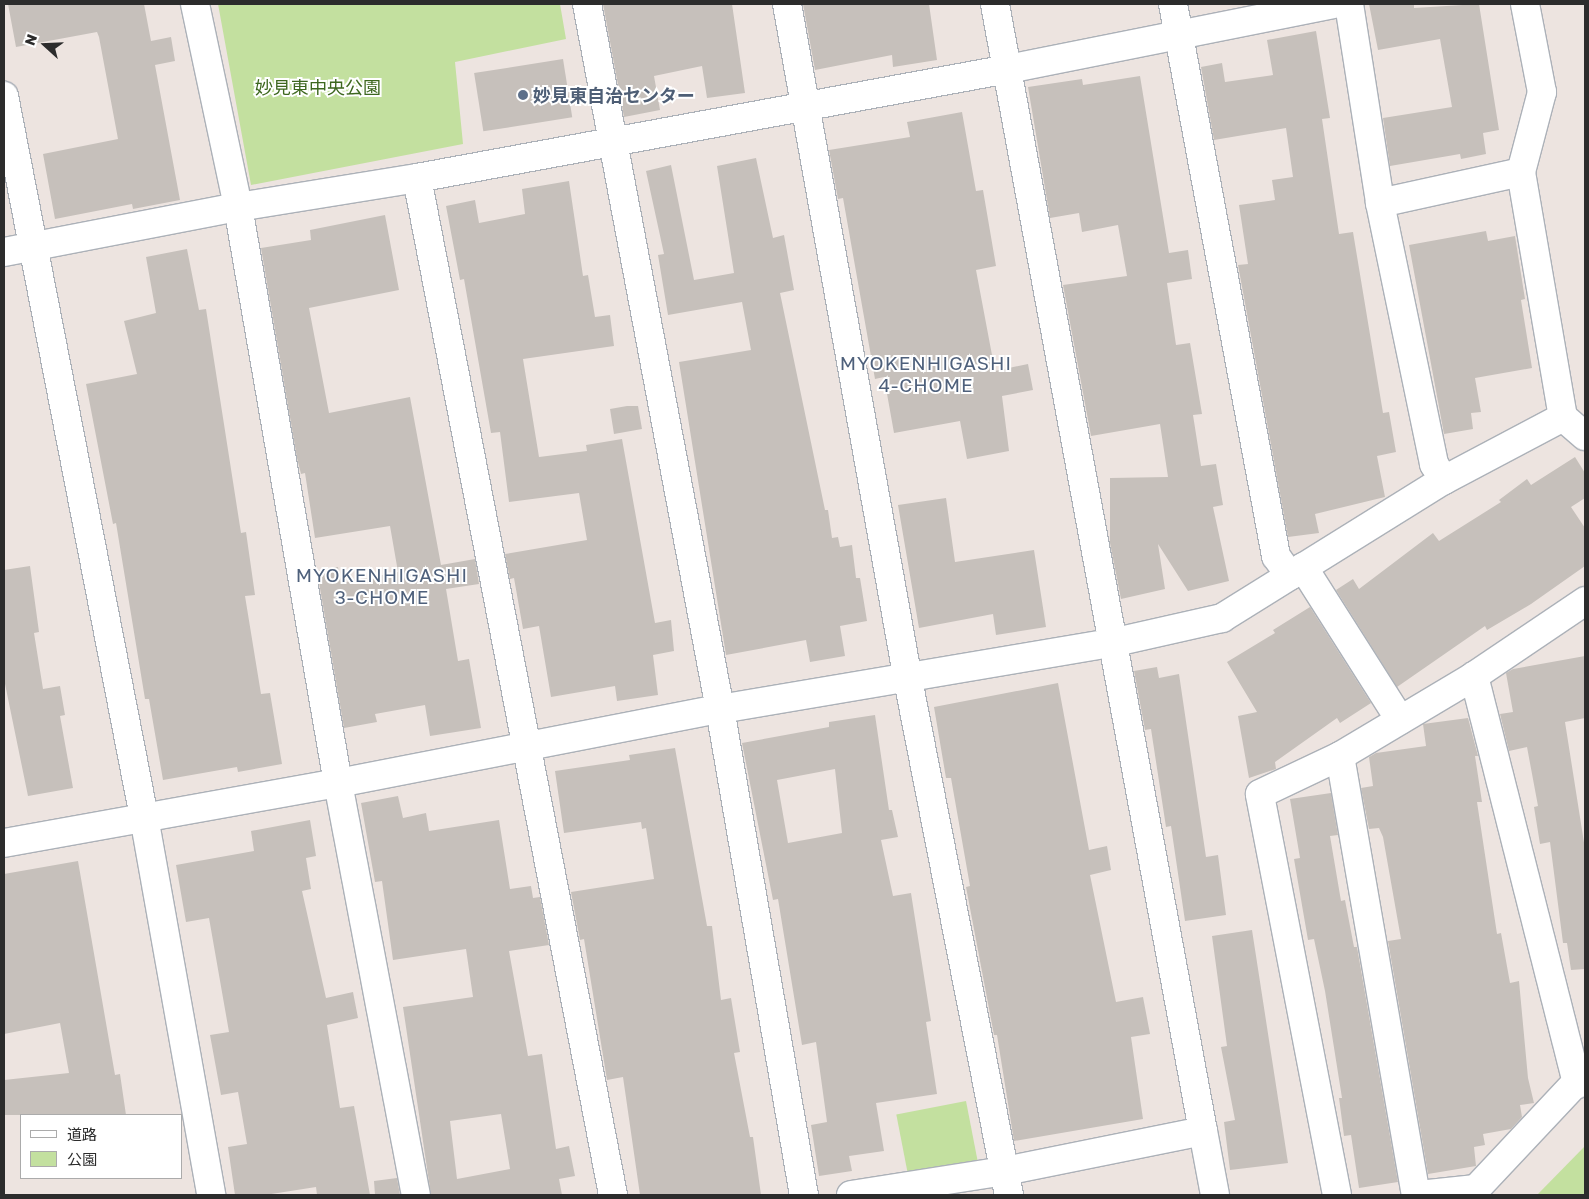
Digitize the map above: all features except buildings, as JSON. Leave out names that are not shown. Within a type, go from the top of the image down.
[{"type":"street","points":[[195,4],[238,207],[338,783],[416,1195]]},
{"type":"street","points":[[587,4],[611,141],[720,709],[804,1195]]},
{"type":"street","points":[[787,4],[807,105],[908,680],[1007,1183]]},
{"type":"street","points":[[995,4],[1111,643],[1215,1195]]},
{"type":"street","points":[[1173,4],[1276,556],[1297,572],[1400,720]]},
{"type":"street","points":[[4,252],[238,207],[417,178],[1008,69],[1334,4]]},
{"type":"street","points":[[1349,4],[1380,204],[1434,464],[1444,480]]},
{"type":"street","points":[[1525,4],[1542,92],[1521,172],[1562,417],[1585,436]]},
{"type":"street","points":[[4,96],[31,247],[144,817],[211,1195]]},
{"type":"street","points":[[1380,204],[1521,172]]},
{"type":"street","points":[[417,178],[614,1195]]},
{"type":"street","points":[[4,843],[338,783],[720,709],[908,680],[1111,643],[1222,618],[1444,480],[1562,417]]},
{"type":"street","points":[[1337,1195],[1260,794],[1340,756],[1474,676],[1585,601]]},
{"type":"street","points":[[1340,756],[1417,1195],[1476,1189],[1581,1078],[1474,676]]},
{"type":"street","points":[[851,1195],[1007,1183],[1203,1131]]},
{"type":"green space","name":"妙見東中央公園","points":[[218,4],[560,4],[566,39],[455,62],[463,144],[251,185]]},
{"type":"green space","points":[[966,1101],[977,1160],[908,1173],[896,1115]]},
{"type":"green space","points":[[1585,1146],[1585,1195],[1537,1195]]},
{"type":"place","name":"妙見東自治センター","points":[[523,95]]},
{"type":"district","name":"MYOKENHIGASHI 4-CHOME","points":[[926,374]]},
{"type":"district","name":"MYOKENHIGASHI 3-CHOME","points":[[382,586]]}]
